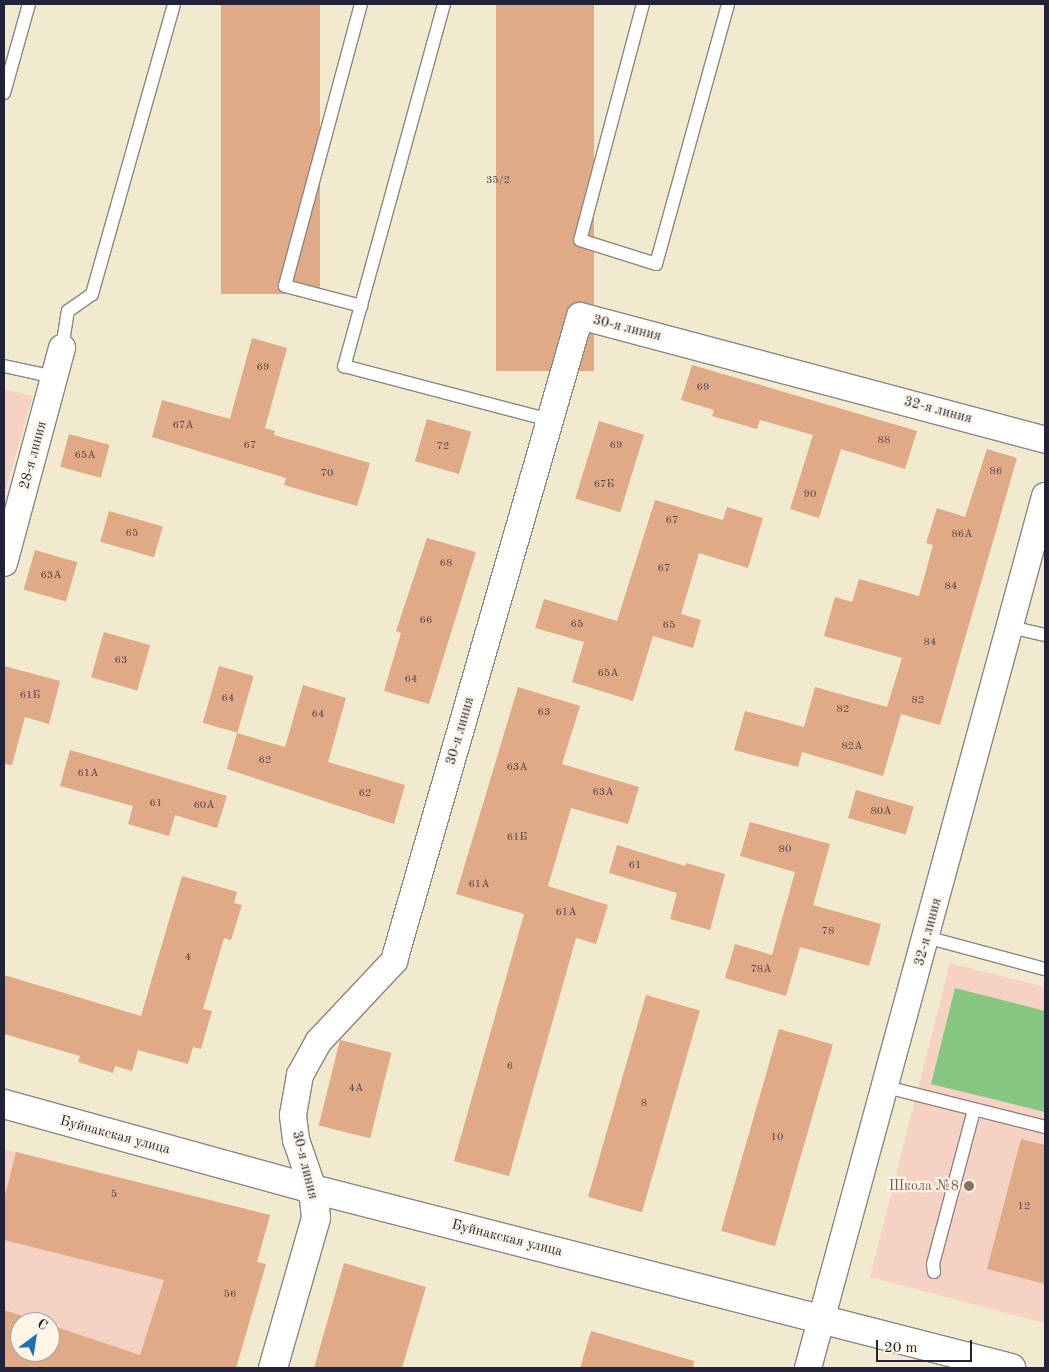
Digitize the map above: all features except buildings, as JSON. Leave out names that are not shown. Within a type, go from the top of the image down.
[{"type":"street","name":"30-я линия","points":[[273,1368],[316,1218],[313,1189],[296,1140],[293,1115],[300,1075],[319,1041],[394,961],[580,316],[832,380]]},
{"type":"street","name":"28-я линия","points":[[4,563],[62,348]]},
{"type":"street","name":"32-я линия","points":[[832,380],[1045,440]]},
{"type":"street","name":"32-я линия","points":[[808,1368],[824,1318],[1045,496]]},
{"type":"street","name":"Буйнакская улица","points":[[4,1104],[313,1189],[824,1318],[1010,1368]]},
{"type":"lane","points":[[4,93],[28,4]]},
{"type":"lane","points":[[62,348],[68,310],[92,294],[174,4]]},
{"type":"lane","points":[[360,4],[285,286],[361,306]]},
{"type":"lane","points":[[444,4],[344,366],[550,420]]},
{"type":"lane","points":[[643,4],[580,240],[656,264],[728,4]]},
{"type":"lane","points":[[4,366],[54,377]]},
{"type":"lane","points":[[1010,626],[1045,635]]},
{"type":"lane","points":[[926,937],[1045,969]]},
{"type":"lane","points":[[886,1087],[1045,1127]]},
{"type":"lane","points":[[934,1272],[933,1264],[974,1110]]},
{"type":"shaded area","points":[[4,389],[33,396],[4,495]]},
{"type":"shaded area","name":"Школа №8","points":[[950,963],[1045,987],[1045,1323],[870,1277]]},
{"type":"shaded area","points":[[4,1149],[270,1215],[257,1262],[266,1264],[236,1368],[4,1368]]},
{"type":"green space","points":[[955,988],[1045,1011],[1045,1112],[931,1084]]},
{"type":"place","name":"Школа №8","points":[[969,1186]]}]
